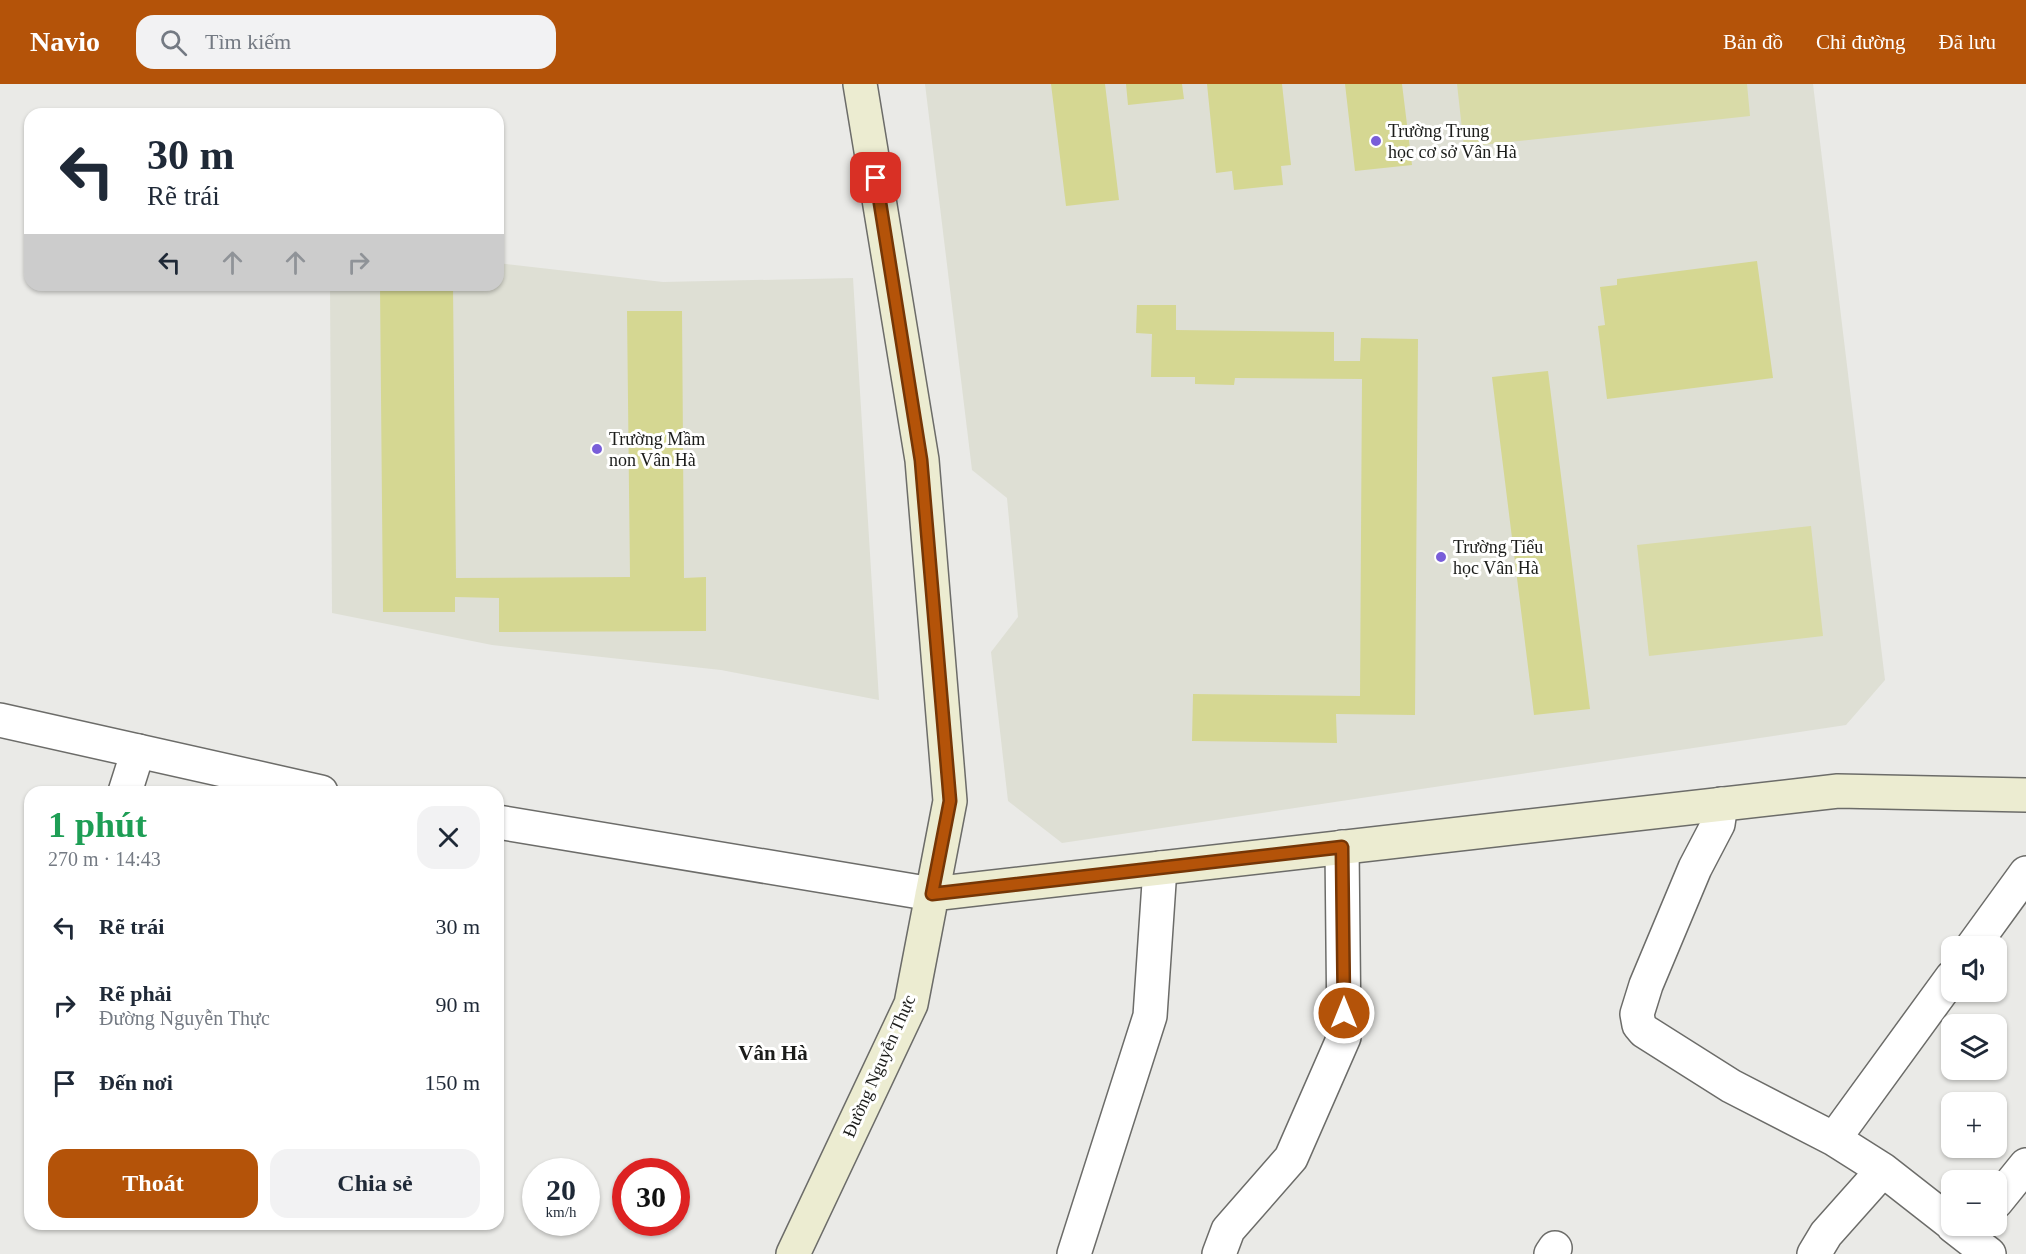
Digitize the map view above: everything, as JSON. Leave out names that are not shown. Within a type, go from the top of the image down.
[{"type":"main road","name":"Đường Nguyễn Thực","points":[[793,1254],[911,1004],[950,801],[922,471],[860,84]]},
{"type":"main road","points":[[932,894],[1838,791],[2026,795]]},
{"type":"street","points":[[0,720],[294,786]]},
{"type":"street","points":[[127,786],[138,751]]},
{"type":"street","points":[[1721,804],[1718,824],[1695,867],[1646,985],[1637,1014],[1638,1020],[1644,1031],[1731,1086],[1834,1139],[1883,1170],[1941,1213]]},
{"type":"street","points":[[504,823],[932,894]]},
{"type":"street","points":[[1219,1254],[1228,1230],[1291,1158],[1344,1037],[1342,847]]},
{"type":"street","points":[[1074,1254],[1149,1016],[1160,868]]},
{"type":"street","points":[[1980,936],[2026,873]]},
{"type":"street","points":[[1834,1139],[1941,992]]},
{"type":"street","points":[[2007,1188],[2026,1165]]},
{"type":"street","points":[[1814,1254],[1826,1234],[1883,1170]]},
{"type":"shaded area","name":"Trường Tiểu học Vân Hà","points":[[925,84],[1813,84],[1885,680],[1846,725],[1062,843],[1008,801],[991,652],[1018,617],[1007,498],[972,470]]},
{"type":"shaded area","name":"Trường Mầm non Vân Hà","points":[[504,264],[663,282],[853,278],[879,700],[721,670],[492,645],[332,613],[330,291],[504,291]]},
{"type":"green space","points":[[1457,84],[1747,84],[1750,116],[1464,147]]},
{"type":"green space","points":[[1811,526],[1823,636],[1649,656],[1637,545]]},
{"type":"building","points":[[1051,84],[1105,84],[1119,200],[1066,206]]},
{"type":"building","points":[[1126,84],[1182,84],[1184,99],[1128,105]]},
{"type":"building","points":[[1207,84],[1282,84],[1291,165],[1281,166],[1283,185],[1234,190],[1232,171],[1216,173]]},
{"type":"building","points":[[1345,84],[1402,84],[1412,165],[1355,171]]},
{"type":"building","points":[[1757,261],[1773,378],[1607,399],[1598,326],[1605,325],[1600,287],[1617,285],[1617,279]]},
{"type":"building","points":[[380,291],[453,291],[456,578],[630,577],[627,311],[682,311],[684,578],[706,577],[706,631],[499,632],[499,598],[455,597],[455,612],[383,612]]},
{"type":"building","points":[[1137,305],[1176,305],[1176,330],[1334,332],[1334,361],[1360,361],[1361,338],[1418,339],[1415,715],[1336,714],[1337,743],[1192,741],[1193,694],[1360,696],[1362,379],[1235,378],[1234,385],[1195,384],[1195,377],[1151,377],[1152,334],[1136,333]]},
{"type":"building","points":[[1548,371],[1590,709],[1534,715],[1492,377]]},
{"type":"place","name":"Trường Trung học cơ sở Vân Hà","points":[[1376,141]]},
{"type":"place","name":"Trường Mầm non Vân Hà","points":[[597,449]]},
{"type":"place","name":"Trường Tiểu học Vân Hà","points":[[1441,557]]},
{"type":"district","name":"Vân Hà","points":[[773,1053]]},
{"type":"route","points":[[876,178],[921,460],[950,801],[932,894],[1342,847],[1344,1013]]}]
